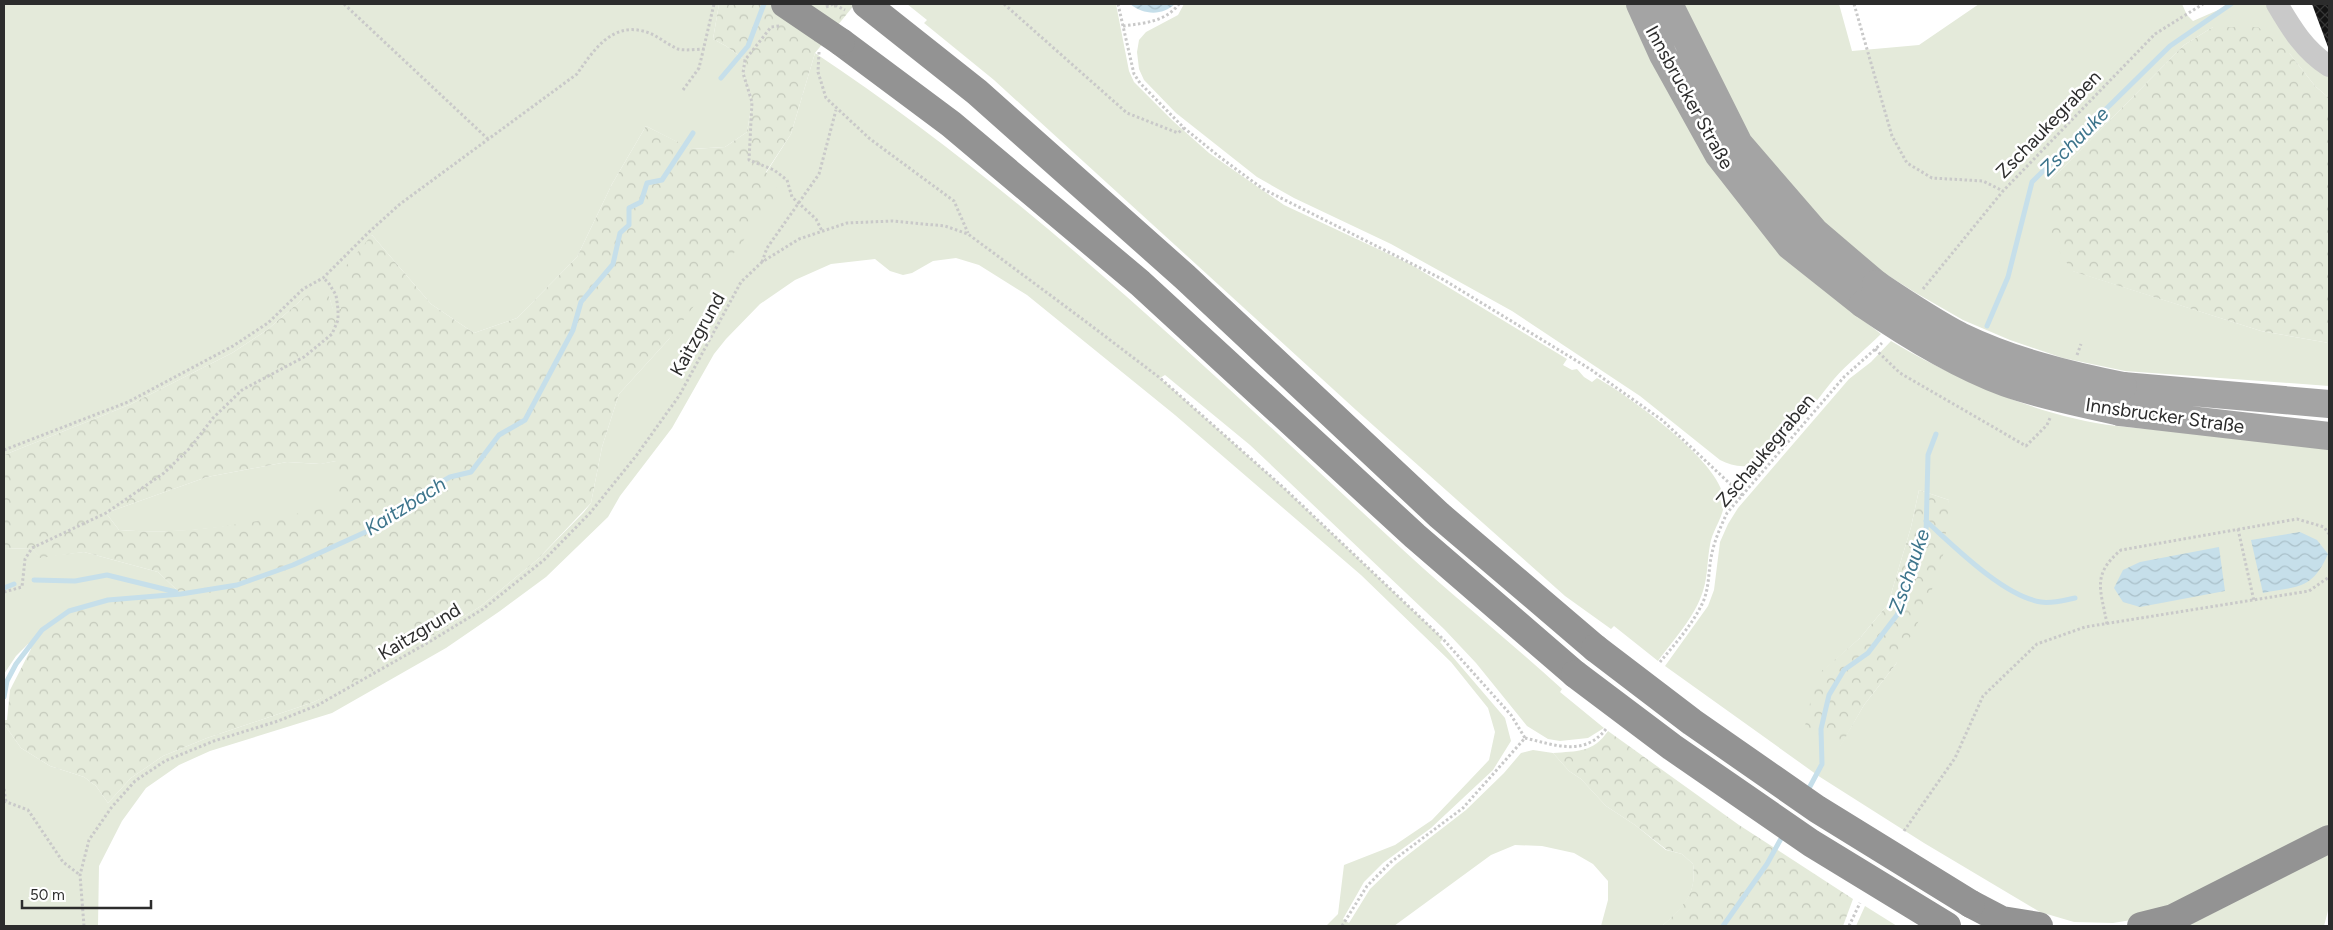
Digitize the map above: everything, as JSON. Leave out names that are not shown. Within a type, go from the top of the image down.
[{"type":"highway","points":[[785,4],[830,44],[951,124],[1140,283],[1415,536],[1575,674],[1672,747],[1810,843],[1947,926]]},
{"type":"highway","points":[[866,4],[977,92],[1185,277],[1439,515],[1595,648],[1692,722],[1817,809],[1971,904],[2008,923],[2040,926]]},
{"type":"highway","points":[[2141,926],[2173,918],[2329,839]]},
{"type":"main road","name":"Innsbrucker Straße","points":[[1640,4],[1663,55],[1718,154],[1790,246],[1869,294],[1960,336],[2029,363],[2075,377],[2122,399],[2329,436]]},
{"type":"main road","name":"Innsbrucker Straße","points":[[1670,4],[1739,144],[1869,294]]},
{"type":"main road","name":"Innsbrucker Straße","points":[[2122,399],[2329,404]]},
{"type":"street","points":[[2277,4],[2290,27],[2315,56],[2329,66]]},
{"type":"path","points":[[344,4],[489,140]]},
{"type":"path","points":[[683,90],[699,68],[705,49],[714,4]]},
{"type":"path","points":[[1004,4],[1127,113],[1178,133],[1184,128]]},
{"type":"path","points":[[1118,4],[1134,74],[1140,83],[1184,128],[1221,158],[1264,189],[1444,280],[1590,369],[1662,420],[1742,495]]},
{"type":"path","points":[[1123,26],[1154,22],[1172,12],[1180,4]]},
{"type":"path","points":[[1854,4],[1892,136],[1907,162],[1932,178],[1983,181],[2003,191]]},
{"type":"path","name":"Zschaukegraben","points":[[1928,279],[2003,191],[2155,34],[2203,4]]},
{"type":"path","points":[[771,27],[745,60],[744,73],[752,102],[752,134],[749,160],[774,170],[787,180],[792,197],[816,219],[822,231]]},
{"type":"path","points":[[4,450],[128,402],[233,346],[268,323],[303,289],[323,278],[400,204],[577,74],[592,51],[610,35],[626,29],[644,31],[680,49],[705,49]]},
{"type":"path","points":[[830,44],[818,72],[826,98],[836,110],[870,139],[954,201],[968,234]]},
{"type":"path","points":[[762,262],[767,248],[818,174],[836,110]]},
{"type":"path","points":[[762,262],[799,239],[847,223],[892,221],[945,226],[968,234],[1160,378],[1285,489],[1443,639],[1511,715],[1525,738],[1556,746],[1588,745],[1598,740],[1606,729]]},
{"type":"path","name":"Kaitzgrund","points":[[84,926],[80,875],[89,840],[111,808],[135,781],[165,761],[214,741],[278,721],[318,704],[429,642],[482,609],[544,560],[590,513],[652,434],[679,396],[741,282],[762,262]]},
{"type":"path","points":[[4,592],[22,587],[25,559],[32,548],[106,513],[164,473],[190,448],[213,418],[242,390],[304,357],[332,334],[338,320],[336,295],[328,282],[323,278]]},
{"type":"path","name":"Zschaukegraben","points":[[1660,662],[1681,636],[1702,603],[1708,586],[1712,554],[1717,535],[1727,513],[1844,377],[1876,349],[1900,373],[2026,446],[2046,425],[2054,412]]},
{"type":"path","points":[[2107,624],[2101,575],[2107,562],[2121,550],[2297,520],[2324,527],[2329,534]]},
{"type":"path","points":[[2238,530],[2254,601]]},
{"type":"path","points":[[1904,831],[1955,758],[1983,696],[2037,644],[2085,627],[2309,591],[2329,577]]},
{"type":"path","points":[[1342,926],[1367,886],[1391,862],[1463,808],[1525,738]]},
{"type":"path","points":[[4,788],[5,802],[28,810],[63,862],[80,875]]},
{"type":"path","points":[[1849,926],[1860,903]]},
{"type":"green space","points":[[4,4],[719,4],[713,39],[745,60],[743,73],[752,102],[747,132],[725,147],[691,149],[646,126],[612,184],[577,257],[517,318],[474,333],[431,304],[372,235],[341,301],[342,310],[333,310],[329,296],[307,295],[267,330],[232,353],[129,405],[4,455]]},
{"type":"green space","points":[[719,4],[855,4],[815,53],[791,134],[766,172],[780,192],[669,339],[619,394],[602,447],[591,503],[537,560],[481,606],[361,678],[314,702],[207,738],[163,756],[131,778],[108,803],[96,786],[84,777],[50,766],[21,748],[4,724],[4,720],[7,720],[10,690],[31,649],[28,643],[59,617],[84,606],[180,593],[158,572],[84,552],[40,558],[32,548],[4,549],[4,455],[129,405],[232,353],[267,330],[307,295],[319,291],[329,296],[333,309],[341,309],[339,274],[372,235],[431,304],[474,333],[517,318],[577,257],[612,184],[646,126],[692,149],[725,147],[747,132],[752,102],[743,73],[745,60],[713,39]],"holes":[[[336,461],[336,506],[228,526],[174,531],[119,530],[106,513],[207,477],[287,462],[321,464]]]},
{"type":"green space","points":[[907,4],[1116,4],[1129,71],[1134,82],[1173,121],[1209,153],[1284,205],[1410,264],[1567,359],[1563,365],[1572,370],[1577,369],[1592,382],[1597,378],[1630,399],[1671,431],[1707,467],[1719,484],[1724,505],[1711,539],[1706,580],[1699,601],[1684,628],[1658,661],[1614,626],[1611,629],[1565,596],[1356,410],[994,80],[924,23],[927,20]]},
{"type":"green space","points":[[1184,4],[1631,4],[1855,314],[1881,334],[1839,373],[1784,441],[1762,461],[1753,465],[1740,466],[1720,460],[1640,396],[1512,311],[1391,244],[1294,198],[1257,177],[1176,113],[1144,80],[1139,69],[1137,52],[1139,40],[1146,32],[1178,15]]},
{"type":"green space","points":[[1683,4],[1839,4],[1852,51],[1919,45],[1979,4],[2182,4],[2187,15],[2193,21],[2232,4],[2268,4],[2329,76],[2329,98],[2315,86],[2290,54],[2213,27],[2184,45],[2052,179],[2073,271],[2261,331],[2329,343],[2329,386],[2125,371],[2063,358],[2010,340],[1963,320],[1916,293],[1884,273],[1836,237],[1768,163],[1735,114]]},
{"type":"green space","points":[[2213,27],[2258,27],[2290,54],[2315,86],[2329,98],[2329,343],[2261,331],[2072,271],[2050,236],[2052,179],[2184,45]]},
{"type":"green space","points":[[815,53],[892,106],[967,163],[1111,283],[1251,409],[1409,556],[1562,689],[1560,692],[1604,728],[1588,738],[1560,741],[1548,739],[1527,726],[1476,663],[1444,629],[1250,445],[1165,375],[1160,378],[1285,489],[1443,639],[1440,642],[1505,718],[1511,741],[1493,770],[1431,828],[1383,863],[1364,882],[1343,919],[1349,923],[1370,889],[1396,864],[1466,810],[1504,773],[1521,753],[1533,750],[1553,753],[1606,806],[1635,825],[1666,850],[1682,854],[1693,864],[1694,874],[1691,892],[1677,913],[1662,926],[1601,926],[1608,900],[1608,881],[1593,864],[1574,853],[1542,846],[1515,845],[1491,855],[1394,926],[1326,926],[1338,914],[1344,865],[1395,845],[1432,820],[1489,760],[1495,732],[1488,708],[1451,662],[1361,575],[1175,415],[1027,295],[979,265],[956,258],[933,261],[912,273],[903,275],[890,271],[875,259],[831,264],[795,280],[760,304],[714,354],[672,428],[620,496],[608,517],[546,577],[446,648],[332,713],[210,751],[179,765],[146,788],[122,821],[99,866],[98,926],[4,926],[4,724],[21,748],[50,766],[84,777],[96,786],[108,803],[131,778],[163,756],[207,738],[314,702],[426,640],[481,606],[537,560],[584,512],[591,503],[602,447],[619,394],[669,339],[766,173],[791,134]]},
{"type":"green space","points":[[1891,341],[1971,383],[2000,395],[2058,414],[2088,421],[2170,431],[2329,440],[2329,832],[2144,918],[2113,923],[2074,922],[2040,912],[1924,843],[1820,777],[1665,666],[1708,606],[1714,590],[1720,542],[1738,508],[1849,379],[1871,362]],"holes":[[[1919,490],[1949,500],[1896,664],[1864,705],[1840,746],[1816,677],[1860,638],[1888,604],[1911,527]]]},
{"type":"green space","points":[[336,461],[336,507],[228,526],[174,531],[119,530],[106,513],[207,477],[287,462],[320,464]]},
{"type":"green space","points":[[1919,490],[1949,500],[1944,552],[1927,605],[1896,664],[1864,705],[1840,747],[1805,726],[1816,676],[1860,638],[1888,604],[1911,527]]},
{"type":"green space","points":[[32,548],[40,557],[84,552],[158,572],[181,594],[108,600],[42,630],[16,656],[4,674],[4,549]]},
{"type":"green space","points":[[1608,731],[1739,825],[1853,899],[1843,926],[1662,926],[1687,899],[1693,884],[1693,864],[1682,854],[1667,850],[1635,825],[1606,806],[1553,753],[1584,750],[1596,743]]},
{"type":"green space","points":[[2329,849],[2329,907],[2324,926],[2176,926]]},
{"type":"green space","points":[[1865,906],[1897,926],[1856,926]]},
{"type":"water","points":[[1130,4],[1175,4],[1164,11],[1153,13],[1135,8]]},
{"type":"water","points":[[2300,532],[2317,540],[2328,554],[2322,566],[2310,580],[2303,584],[2263,593],[2251,540]]},
{"type":"water","points":[[2219,547],[2225,591],[2140,607],[2123,602],[2114,588],[2123,570],[2140,562]]},
{"type":"building","points":[[2312,4],[2329,4],[2329,47],[2328,47]]},
{"type":"waterway","name":"Kaitzbach","points":[[721,78],[748,46],[764,4]]},
{"type":"waterway","name":"Zschauke","points":[[1987,326],[2008,277],[2032,182],[2170,46],[2231,4]]},
{"type":"waterway","name":"Kaitzbach","points":[[4,697],[7,681],[16,664],[42,630],[69,611],[108,600],[181,594],[237,585],[293,565],[381,525],[417,496],[450,477],[471,472],[499,435],[525,420],[573,330],[581,302],[613,264],[620,233],[629,225],[629,208],[641,202],[647,183],[662,180],[693,133]]},
{"type":"waterway","name":"Zschauke","points":[[1807,792],[1822,764],[1821,729],[1829,695],[1844,670],[1868,653],[1897,615],[1910,580],[1926,535],[1928,455],[1936,434]]},
{"type":"waterway","points":[[1926,521],[1980,569],[2026,598],[2041,602],[2058,602],[2075,598]]},
{"type":"waterway","points":[[34,580],[75,581],[107,575],[176,592]]},
{"type":"waterway","points":[[4,588],[14,584]]},
{"type":"waterway","name":"Zschauke","points":[[1723,926],[1767,864],[1783,835]]}]
